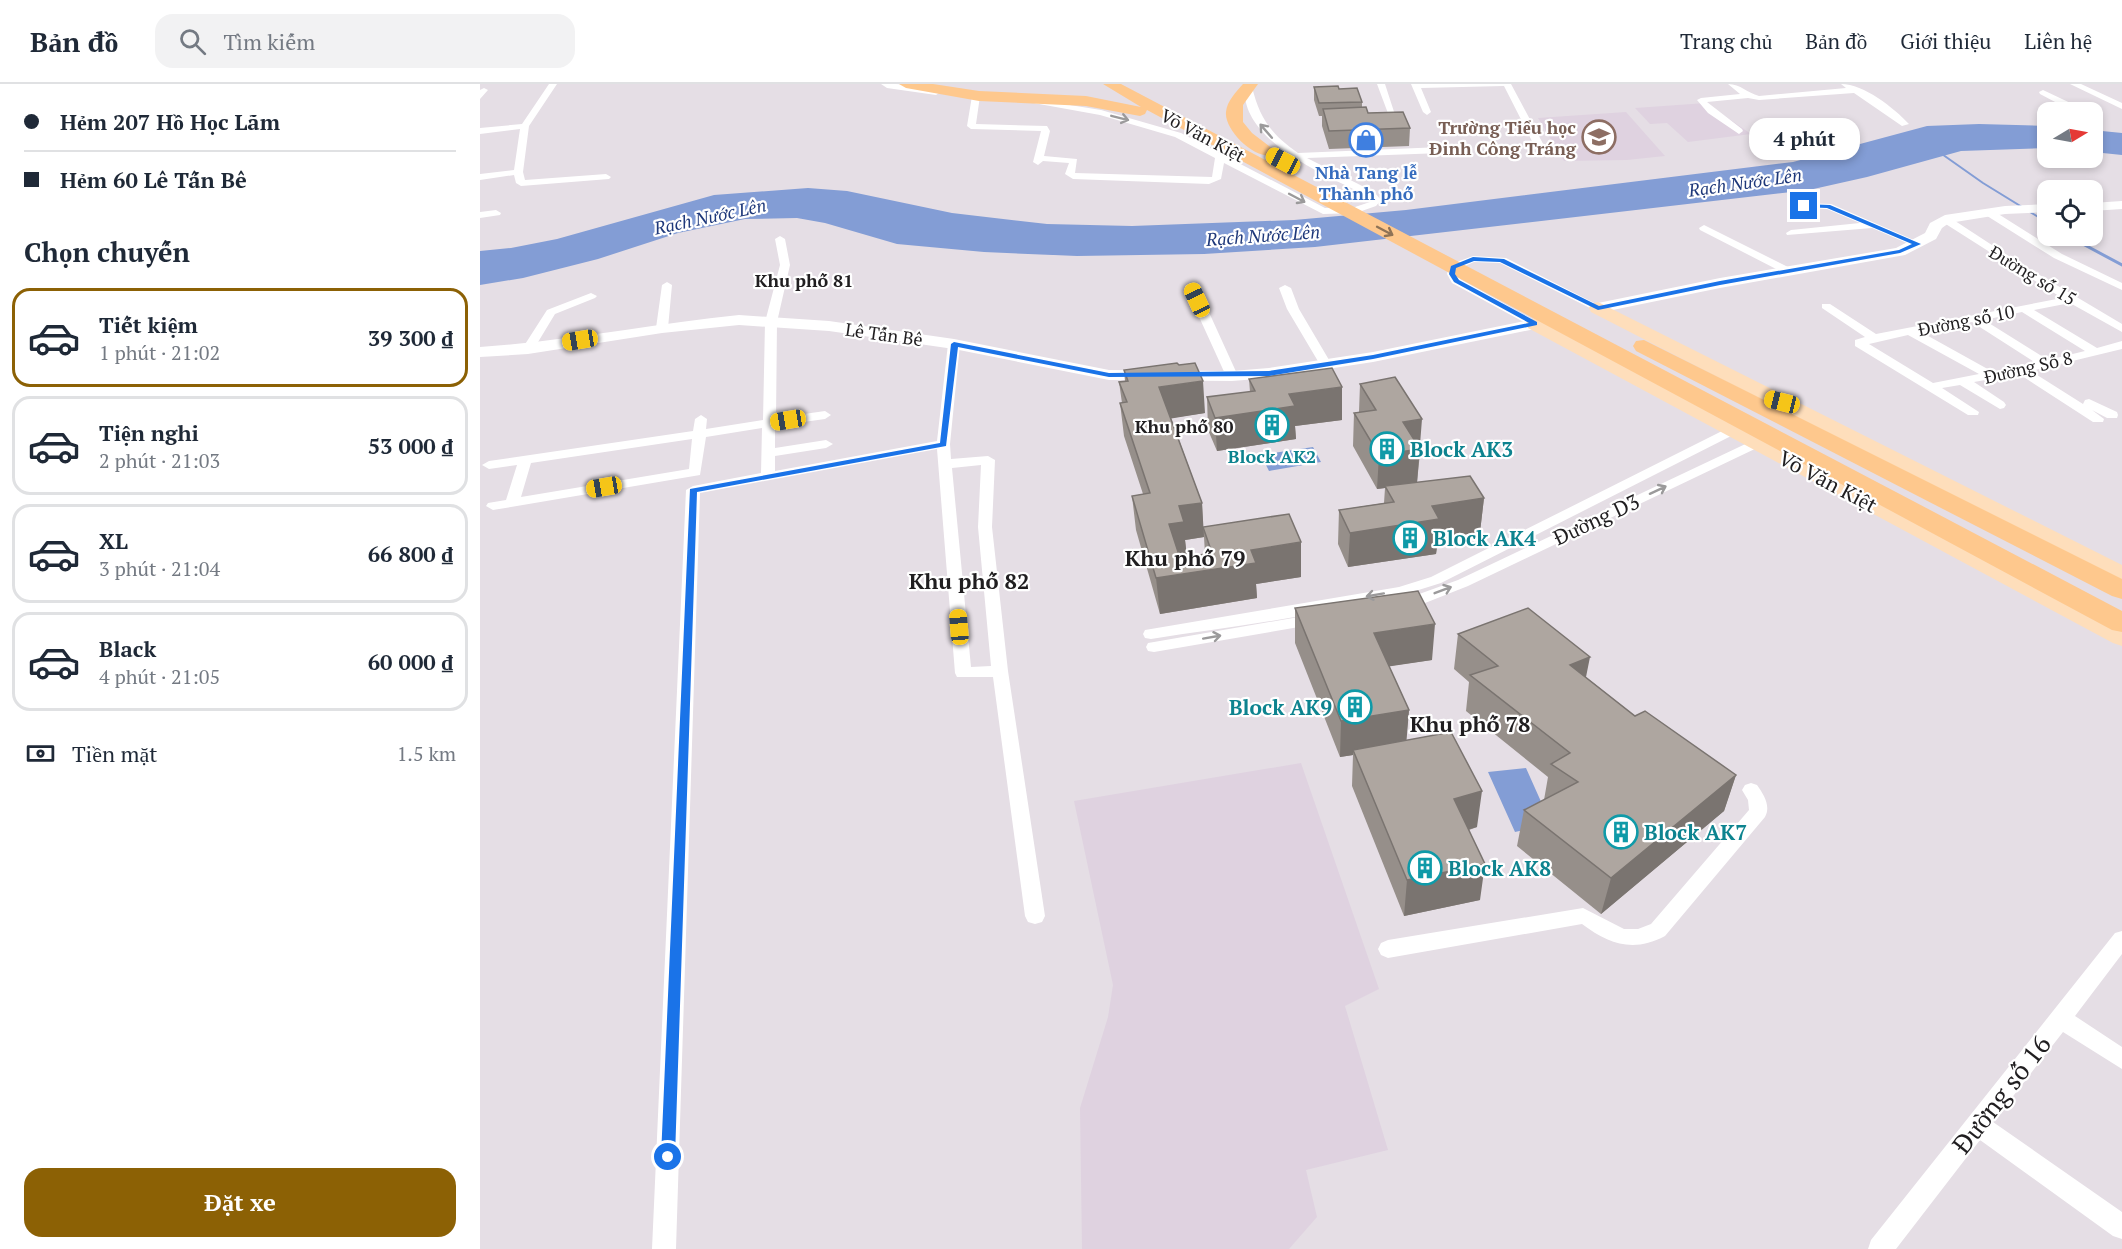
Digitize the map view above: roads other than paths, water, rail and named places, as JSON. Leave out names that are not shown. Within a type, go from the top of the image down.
[{"type":"highway","points":[[906,84],[976,96],[1123,107],[1178,122]]},
{"type":"highway","name":"Võ Văn Kiệt","points":[[1110,84],[1574,330],[1598,325],[1732,390],[2122,590]]},
{"type":"highway","name":"Võ Văn Kiệt","points":[[1134,84],[1598,325],[2122,623]]},
{"type":"highway","points":[[1246,93],[1234,105],[1234,120],[1240,130],[1267,152]]},
{"type":"highway","points":[[1598,325],[1692,408]]},
{"type":"highway","points":[[1732,390],[1782,402]]},
{"type":"main road","name":"Võ Văn Kiệt","points":[[1535,324],[1692,408],[1739,439],[2122,636]]},
{"type":"main road","name":"Võ Văn Kiệt","points":[[1598,325],[1782,402],[2122,575]]},
{"type":"street","points":[[553,84],[525,126],[518,172],[522,183],[606,177]]},
{"type":"street","points":[[887,84],[945,92]]},
{"type":"street","points":[[1373,119],[1394,119],[1381,84]]},
{"type":"street","points":[[1427,112],[1415,85],[1507,84],[1543,153]]},
{"type":"street","points":[[1732,84],[1748,96]]},
{"type":"street","points":[[1844,84],[1905,124]]},
{"type":"street","points":[[2074,84],[2122,106]]},
{"type":"street","points":[[1739,131],[1711,111],[1701,100],[1748,96],[1760,98],[1855,90]]},
{"type":"street","points":[[2043,92],[2062,102]]},
{"type":"street","points":[[1070,103],[1178,135],[1323,212],[1356,210],[1373,204],[1376,200],[1352,184],[1297,156],[1266,134],[1246,93]]},
{"type":"street","points":[[976,96],[970,125],[1044,128],[1046,131],[1039,160],[1072,160],[1074,161],[1070,174],[1073,176],[1216,179],[1220,158]]},
{"type":"street","points":[[480,131],[525,126]]},
{"type":"street","points":[[1297,156],[1442,150]]},
{"type":"street","points":[[480,177],[518,172]]},
{"type":"street","points":[[1198,191],[1201,180]]},
{"type":"street","points":[[1804,206],[1823,205],[1918,244]]},
{"type":"street","points":[[2103,206],[2122,205]]},
{"type":"street","points":[[1535,324],[1460,284],[1452,274],[1453,267],[1473,259],[1502,260],[1598,325],[1788,271],[1900,252],[1931,236],[1935,226],[1945,219],[1988,212],[2037,208]]},
{"type":"street","points":[[1988,212],[2058,256],[2122,287]]},
{"type":"street","points":[[480,214],[496,213]]},
{"type":"street","name":"Đường số 15","points":[[1945,219],[2017,266],[2122,329]]},
{"type":"street","points":[[1791,233],[1873,225]]},
{"type":"street","points":[[1704,228],[1788,271]]},
{"type":"street","points":[[768,477],[771,322],[785,265],[780,239]]},
{"type":"street","points":[[662,328],[667,285]]},
{"type":"street","points":[[1191,286],[1232,376]]},
{"type":"street","points":[[1286,288],[1293,309],[1326,365]]},
{"type":"street","points":[[528,349],[551,312],[591,296]]},
{"type":"street","name":"Đường số 10","points":[[1934,386],[1859,343],[1874,338],[2072,299]]},
{"type":"street","points":[[1826,306],[1874,338]]},
{"type":"street","points":[[2025,309],[2094,351]]},
{"type":"street","points":[[1973,318],[2044,363]]},
{"type":"street","name":"Lê Tấn Bê","points":[[480,352],[528,349],[662,328],[739,320],[829,326],[954,344],[1109,375],[1232,376],[1269,374],[1326,365],[1535,324]]},
{"type":"street","points":[[1910,331],[1990,375]]},
{"type":"street","points":[[954,344],[943,444],[963,674],[1000,672]]},
{"type":"street","name":"Đường Số 8","points":[[1934,386],[2021,370],[2122,345]]},
{"type":"street","points":[[2021,370],[2098,419]]},
{"type":"street","points":[[1963,381],[2000,405]]},
{"type":"street","points":[[1934,386],[1973,412]]},
{"type":"street","points":[[2071,402],[2094,403],[2112,415]]},
{"type":"street","points":[[489,465],[700,426],[769,423],[825,415]]},
{"type":"street","points":[[493,506],[695,472],[700,426]]},
{"type":"street","name":"Đường D3","points":[[1739,439],[1463,583],[1414,602],[1152,640],[1401,591],[1436,580],[1739,439]]},
{"type":"street","points":[[769,453],[826,444]]},
{"type":"street","points":[[664,1249],[693,490],[943,444]]},
{"type":"street","points":[[512,503],[525,460]]},
{"type":"street","points":[[946,464],[988,460],[985,527],[1000,672],[1035,916]]},
{"type":"street","points":[[1388,949],[1583,916],[1621,937],[1643,939],[1658,930],[1758,812],[1757,800],[1751,790]]},
{"type":"street","name":"Đường số 16","points":[[1888,1246],[1977,1124],[2122,939]]},
{"type":"street","points":[[2060,1018],[2122,1059]]},
{"type":"street","points":[[1977,1124],[2122,1227]]},
{"type":"water","name":"Rạch Nước Lên","points":[[1979,124],[2037,126],[2037,148],[1961,151],[1867,177],[1809,190],[1315,247],[1204,254],[1077,256],[984,252],[897,244],[825,223],[797,218],[745,219],[678,233],[598,259],[523,278],[480,285],[480,251],[511,248],[557,239],[714,195],[808,188],[847,191],[952,213],[1047,224],[1132,226],[1294,220],[1406,210],[1793,162],[1927,126]]},
{"type":"water","points":[[2103,131],[2122,133],[2122,155],[2103,153]]},
{"type":"water","points":[[1313,447],[1321,462],[1269,471],[1261,455]]},
{"type":"water","points":[[1526,768],[1551,824],[1515,832],[1488,772]]},
{"type":"waterway","points":[[1939,152],[1983,183],[2037,216]]},
{"type":"waterway","points":[[2087,246],[2122,265]]},
{"type":"place","name":"Trường Tiểu học Đinh Công Tráng","points":[[1599,137]]},
{"type":"place","name":"Nhà Tang lễ Thành phố","points":[[1366,140]]},
{"type":"place","name":"Block AK2","points":[[1272,425]]},
{"type":"place","name":"Block AK3","points":[[1387,449]]},
{"type":"place","name":"Block AK4","points":[[1410,538]]},
{"type":"place","name":"Block AK9","points":[[1355,707]]},
{"type":"place","name":"Block AK7","points":[[1621,832]]},
{"type":"place","name":"Block AK8","points":[[1425,868]]},
{"type":"district","name":"Khu phố 81","points":[[804,280]]},
{"type":"district","name":"Khu phố 80","points":[[1184,426]]},
{"type":"district","name":"Khu phố 79","points":[[1185,557]]},
{"type":"district","name":"Khu phố 82","points":[[969,580]]},
{"type":"district","name":"Khu phố 78","points":[[1470,723]]}]
